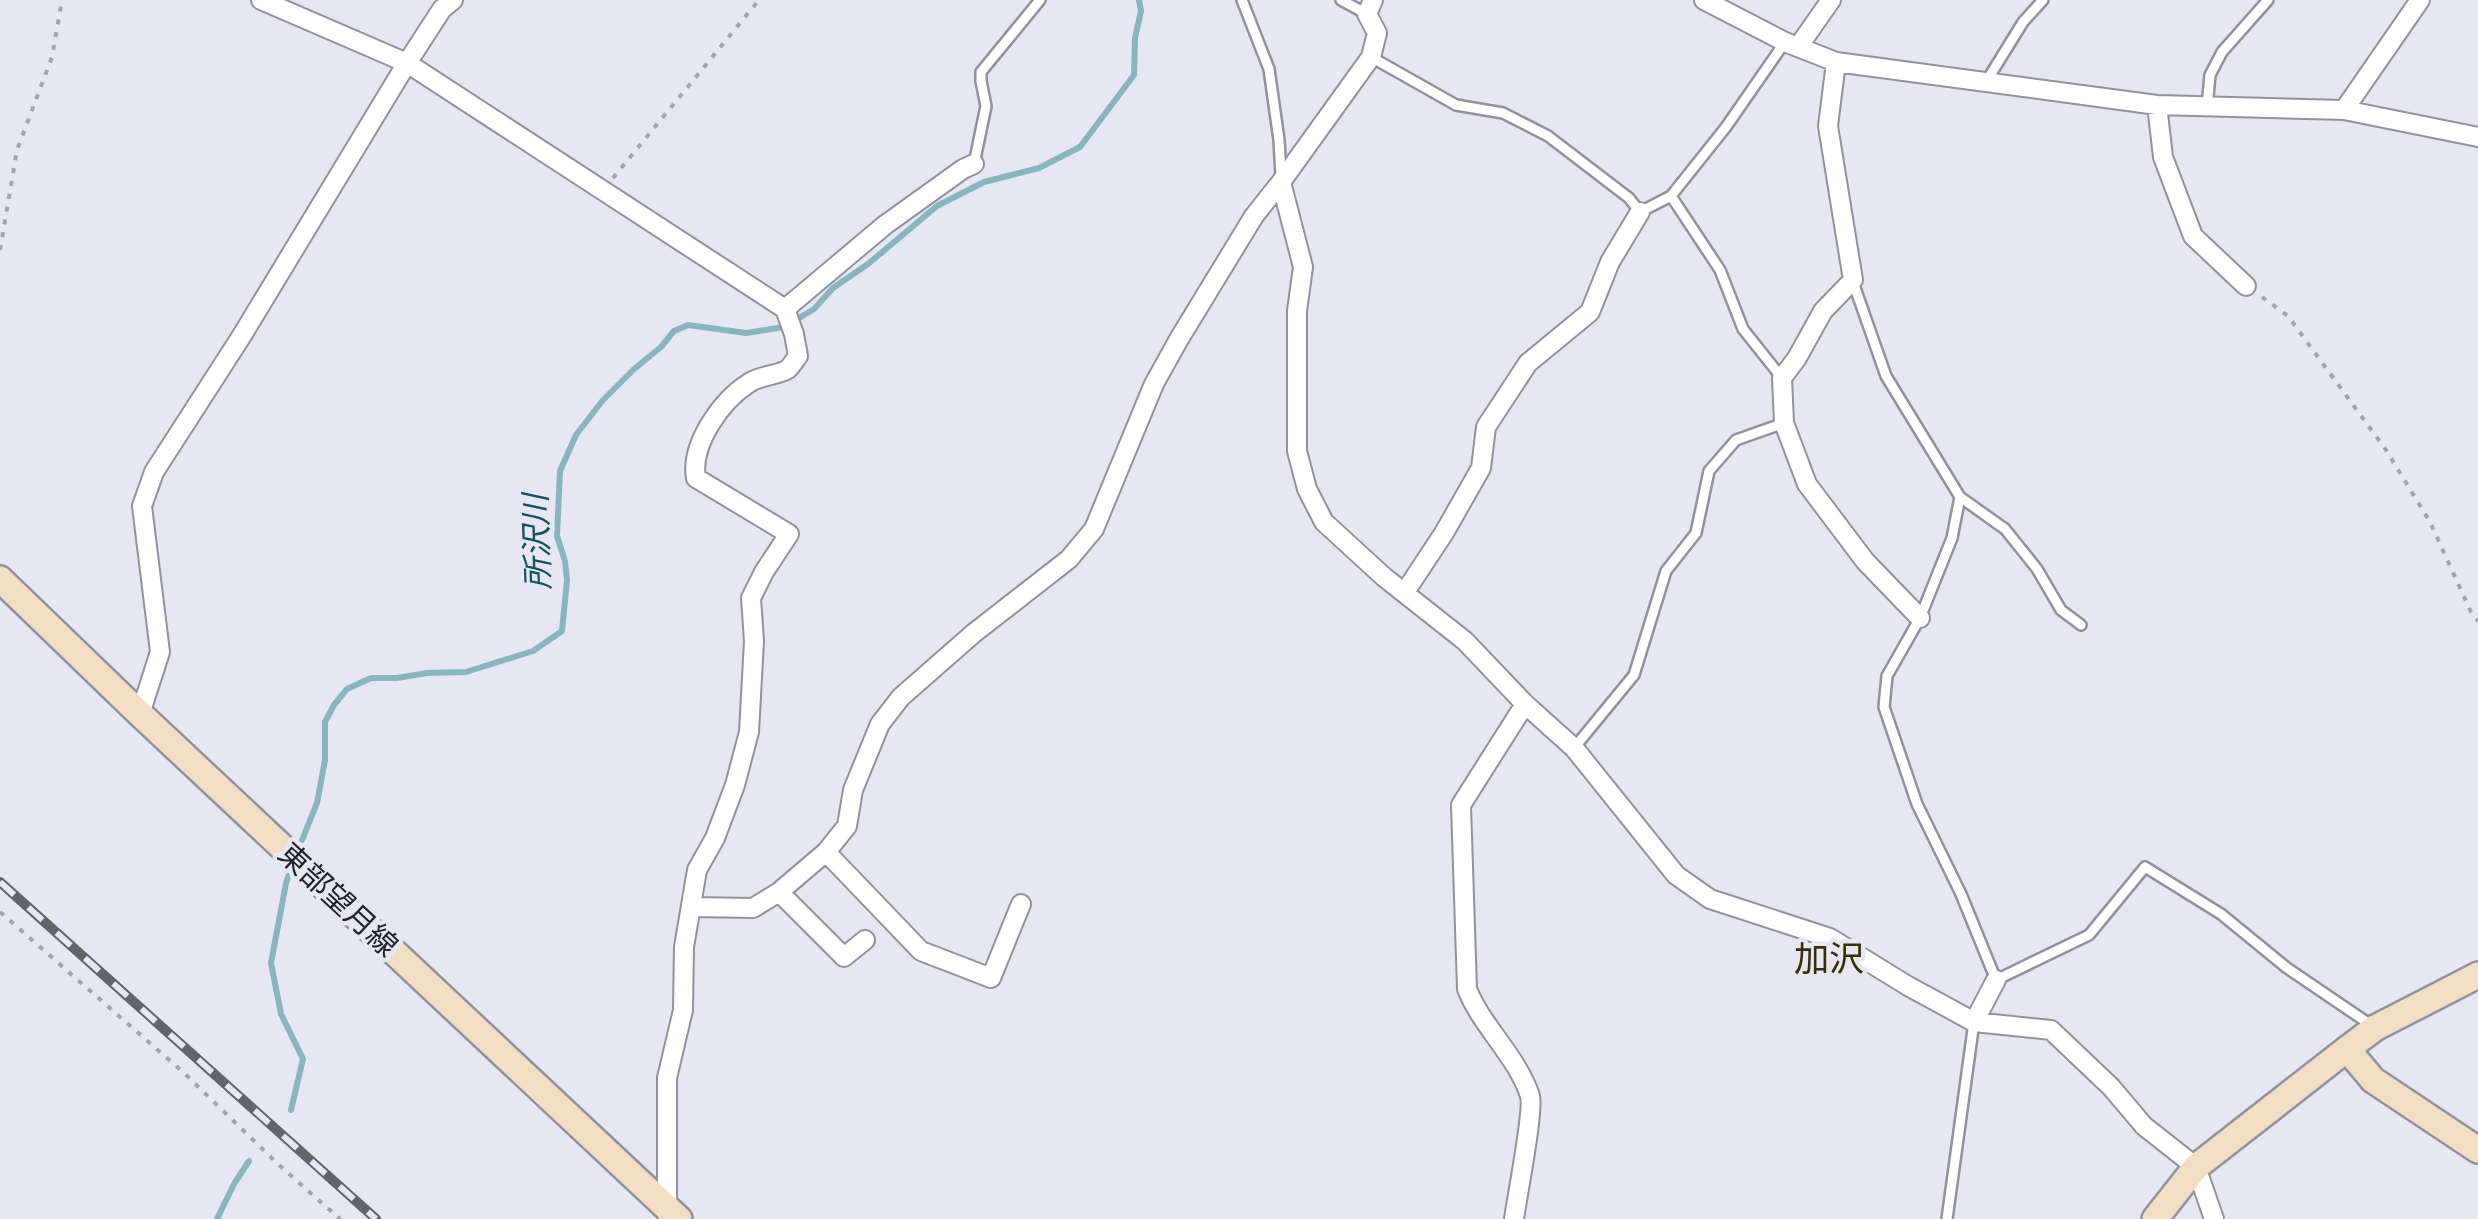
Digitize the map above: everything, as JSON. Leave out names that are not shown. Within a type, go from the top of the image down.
[{"type":"main road","name":"東部望月線","points":[[0,579],[671,1215]]},
{"type":"main road","points":[[2155,1219],[2196,1167],[2346,1049],[2375,1028],[2478,975]]},
{"type":"main road","points":[[2346,1049],[2373,1080],[2478,1150]]},
{"type":"street","points":[[260,0],[407,64],[784,308],[794,334],[798,356],[788,369],[750,382],[716,414],[701,440],[695,469],[696,478],[789,534],[751,598],[754,641],[750,732],[735,785],[697,870],[684,947],[683,1010],[667,1078],[671,1215]]},
{"type":"street","points":[[140,714],[160,652],[142,506],[154,472],[407,64],[442,9],[452,0]]},
{"type":"street","points":[[1704,0],[1792,45],[1836,62],[2157,105],[2344,110],[2478,137]]},
{"type":"street","points":[[1792,45],[1831,0]]},
{"type":"street","points":[[2344,110],[2420,0]]},
{"type":"street","points":[[692,908],[753,908],[779,892],[826,852],[846,826],[853,790],[880,724],[901,697],[974,633],[1069,559],[1094,529],[1154,384],[1254,216],[1371,56],[1377,33],[1370,7]]},
{"type":"street","points":[[1836,62],[1828,126],[1852,280],[1823,311],[1782,378],[1784,423],[1806,484],[1865,561],[1920,618]]},
{"type":"street","points":[[2157,105],[2163,157],[2193,236],[2246,286]]},
{"type":"street","points":[[784,308],[885,225],[974,164]]},
{"type":"street","points":[[1281,182],[1304,267],[1297,311],[1297,451],[1307,489],[1324,522],[1384,577],[1465,641],[1574,748],[1676,875],[1710,899],[1830,938],[1974,1022],[2051,1030],[2111,1086],[2144,1126],[2196,1167],[2214,1219]]},
{"type":"street","points":[[1405,592],[1481,468],[1486,428],[1528,363],[1590,312],[1610,262],[1640,212]]},
{"type":"street","points":[[1514,1219],[1532,1100],[1516,1066],[1466,989],[1461,804],[1526,704]]},
{"type":"street","points":[[826,852],[921,950],[991,978],[1020,904]]},
{"type":"street","points":[[779,892],[844,958],[865,940]]},
{"type":"street","points":[[1974,1022],[1996,980]]},
{"type":"lane","points":[[974,164],[986,106],[982,72],[1040,0]]},
{"type":"lane","points":[[1242,0],[1269,70],[1281,182]]},
{"type":"lane","points":[[1340,0],[1370,7]]},
{"type":"lane","points":[[1986,82],[2022,22],[2043,0]]},
{"type":"lane","points":[[2207,106],[2210,75],[2222,52],[2268,0]]},
{"type":"lane","points":[[1371,56],[1456,105],[1503,113],[1548,136],[1629,198],[1640,212],[1671,196],[1792,45]]},
{"type":"lane","points":[[1671,196],[1720,270],[1743,328],[1782,378]]},
{"type":"lane","points":[[1852,280],[1886,376],[1960,496],[2004,529],[2037,569],[2062,610],[2081,625]]},
{"type":"lane","points":[[1574,748],[1634,676],[1666,571],[1696,533],[1709,471],[1736,440],[1784,423]]},
{"type":"lane","points":[[1960,496],[1952,538],[1920,618],[1887,676],[1884,707],[1916,804],[1961,894],[1996,980],[2088,935],[2145,867],[2221,914],[2287,968],[2375,1028]]},
{"type":"lane","points":[[1947,1219],[1974,1022]]},
{"type":"path","points":[[0,250],[17,150],[52,57],[62,0]]},
{"type":"path","points":[[604,190],[759,0]]},
{"type":"path","points":[[2246,286],[2288,316],[2386,450],[2430,522],[2478,622]]},
{"type":"path","points":[[0,912],[183,1072],[340,1219]]},
{"type":"waterway","name":"所沢川","points":[[298,850],[317,803],[325,760],[325,722],[347,689],[371,678],[466,672],[533,651],[562,631],[567,580],[557,536],[560,471],[576,435],[603,400],[674,331],[688,325],[746,333],[784,327],[814,309],[833,288],[937,206],[984,182],[1039,168],[1080,147],[1134,75],[1139,0]]},
{"type":"waterway","name":"所沢川","points":[[291,1110],[303,1059],[281,1014],[271,963],[292,866]]},
{"type":"waterway","name":"所沢川","points":[[217,1219],[249,1161]]},
{"type":"railway","points":[[0,882],[376,1219]]},
{"type":"district","name":"加沢","points":[[1829,959]]}]
